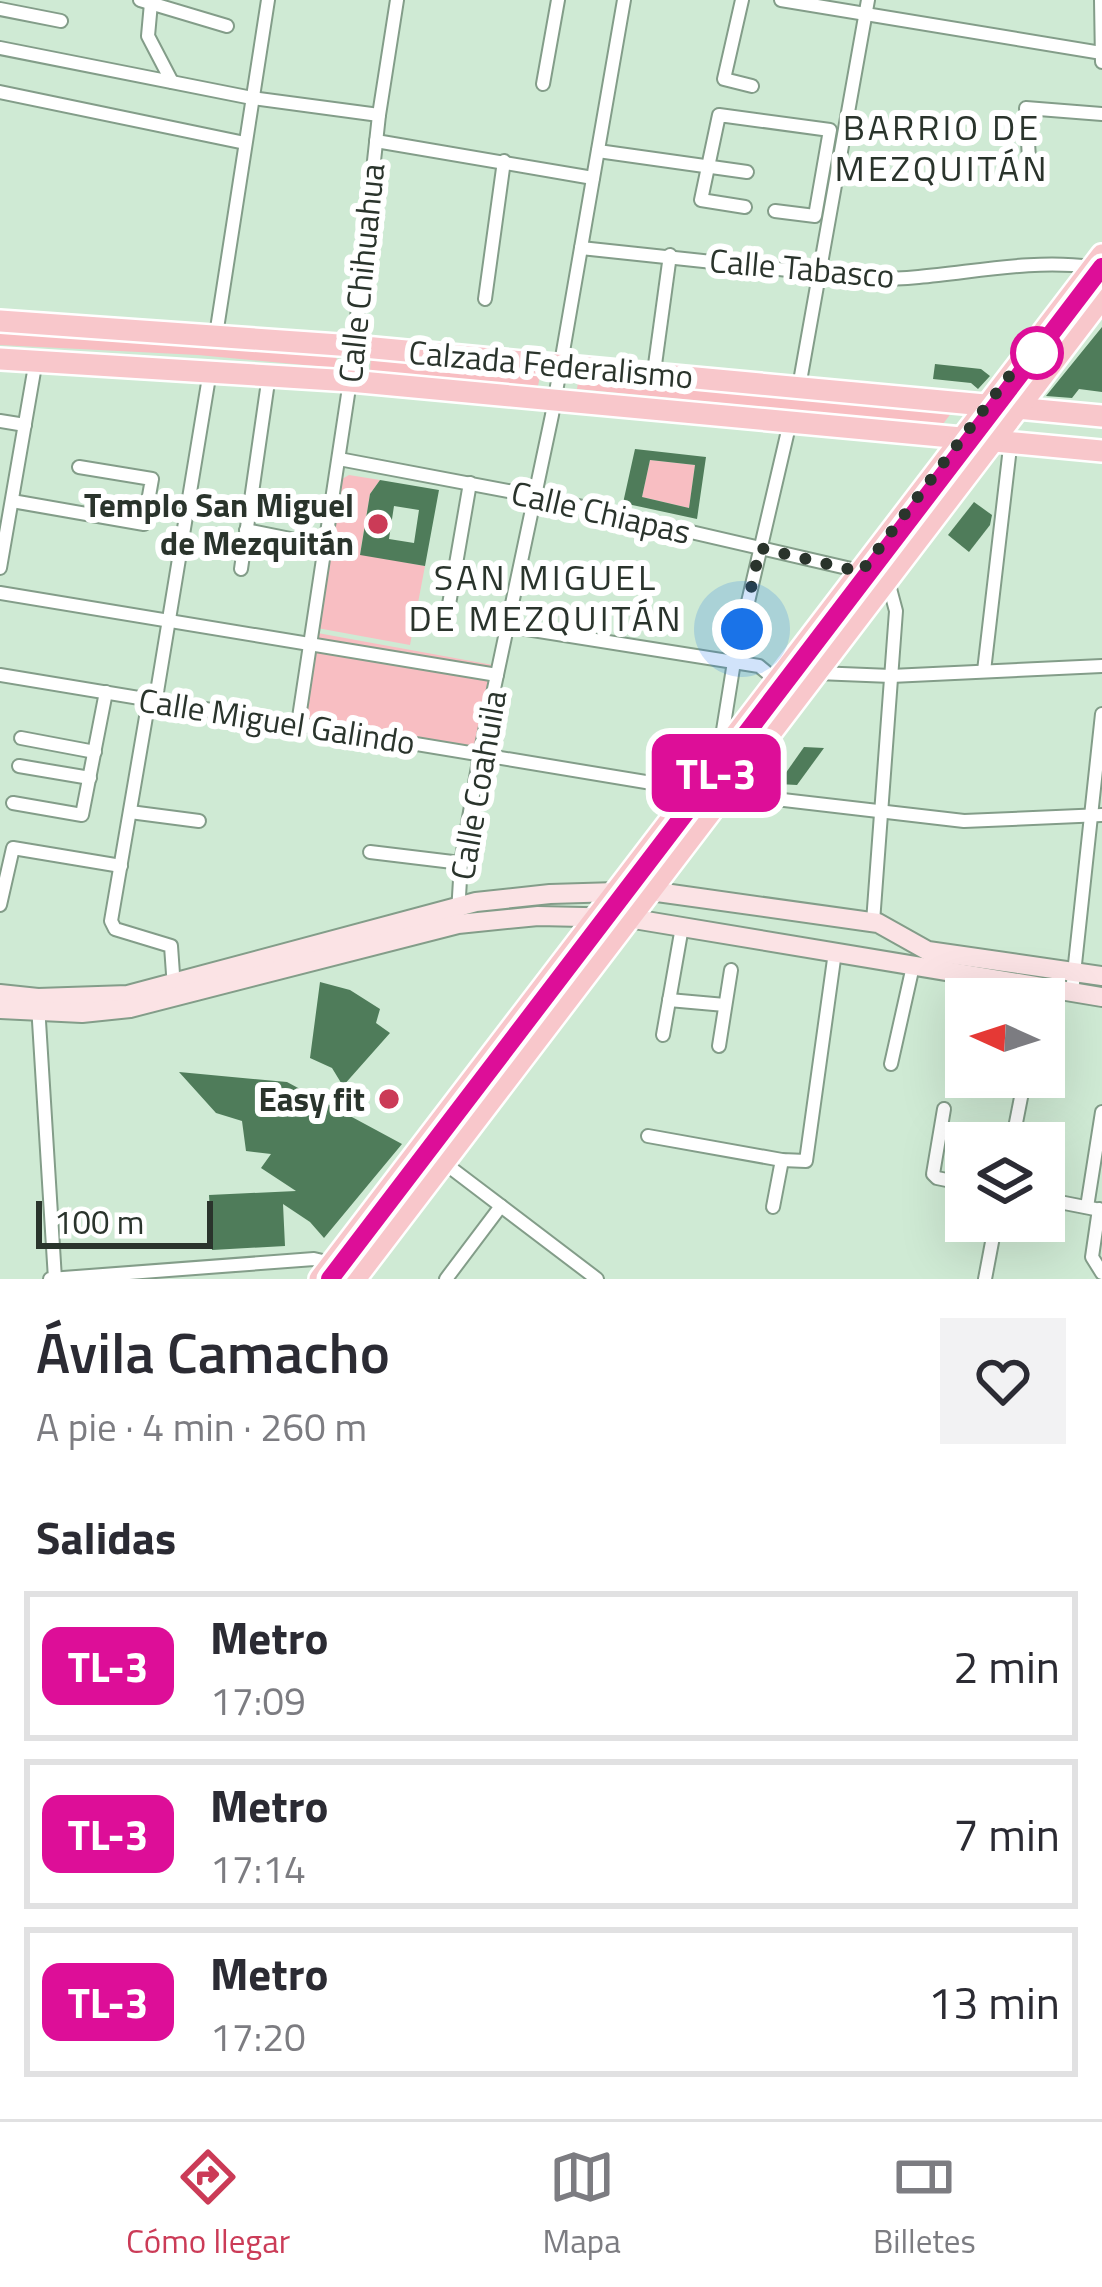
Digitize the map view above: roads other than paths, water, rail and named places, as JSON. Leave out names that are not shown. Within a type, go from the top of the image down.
[{"type":"main road","points":[[326,1271],[1098,261]]},
{"type":"main road","points":[[355,1279],[831,652],[1001,448],[1018,408],[1102,298]]},
{"type":"main road","name":"Calzada Federalismo","points":[[0,321],[217,334],[1102,416]]},
{"type":"main road","name":"Calzada Federalismo","points":[[0,359],[350,381],[962,438],[1001,448],[1102,452]]},
{"type":"main road","points":[[810,639],[831,652]]},
{"type":"main road","points":[[0,1009],[128,994],[550,894],[650,891],[873,922],[928,951],[1046,968],[1102,997]]},
{"type":"main road","points":[[458,915],[628,918],[969,978]]},
{"type":"main road","points":[[1065,985],[1102,976]]},
{"type":"main road","points":[[0,994],[38,1005]]},
{"type":"street","points":[[217,334],[268,0]]},
{"type":"street","name":"Calle Chihuahua","points":[[298,724],[350,381],[379,115],[397,0]]},
{"type":"street","points":[[543,83],[558,0]]},
{"type":"street","name":"Calle Coahuila","points":[[458,915],[461,863],[480,755],[555,400],[624,0]]},
{"type":"street","points":[[742,0],[724,79],[752,86]]},
{"type":"street","points":[[781,0],[867,7],[1102,57],[1101,0]]},
{"type":"street","points":[[172,82],[148,36],[145,2],[227,26]]},
{"type":"street","points":[[799,387],[867,7]]},
{"type":"street","points":[[0,9],[61,21]]},
{"type":"street","points":[[0,48],[253,98],[379,115]]},
{"type":"street","points":[[0,92],[245,143]]},
{"type":"street","points":[[1029,159],[1026,108],[1102,114]]},
{"type":"street","points":[[746,207],[701,200],[718,115],[830,130],[815,216],[775,211]]},
{"type":"street","points":[[376,141],[593,178]]},
{"type":"street","points":[[598,152],[747,172]]},
{"type":"street","points":[[484,299],[504,161]]},
{"type":"street","name":"Calle Tabasco","points":[[581,248],[898,279],[1017,264],[1098,261]]},
{"type":"street","points":[[654,372],[670,255]]},
{"type":"street","points":[[0,568],[36,360]]},
{"type":"street","points":[[173,974],[171,946],[111,925],[211,370]]},
{"type":"street","points":[[241,569],[269,375]]},
{"type":"street","points":[[0,421],[25,425]]},
{"type":"street","points":[[718,759],[734,662],[790,422]]},
{"type":"street","points":[[984,671],[1006,479],[1001,448]]},
{"type":"street","name":"Calle Chiapas","points":[[339,459],[536,496],[861,572]]},
{"type":"street","points":[[12,501],[143,524],[152,479],[79,467]]},
{"type":"street","points":[[447,616],[470,483]]},
{"type":"street","points":[[247,530],[325,546]]},
{"type":"street","points":[[873,922],[896,611],[888,581]]},
{"type":"street","points":[[0,593],[497,675]]},
{"type":"street","points":[[507,626],[759,666],[777,681]]},
{"type":"street","points":[[816,673],[891,676],[1102,666]]},
{"type":"street","name":"Calle Miguel Galindo","points":[[0,675],[695,790]]},
{"type":"street","points":[[13,802],[82,815],[106,692]]},
{"type":"street","points":[[1073,982],[1096,815],[1102,714]]},
{"type":"street","points":[[21,738],[95,752]]},
{"type":"street","points":[[19,766],[90,778]]},
{"type":"street","points":[[724,793],[964,821],[1096,815]]},
{"type":"street","points":[[130,812],[199,820]]},
{"type":"street","points":[[0,905],[13,848],[121,866]]},
{"type":"street","points":[[370,852],[461,863]]},
{"type":"street","points":[[663,1035],[682,927]]},
{"type":"street","points":[[648,1136],[782,1160],[808,1158],[835,952]]},
{"type":"street","points":[[891,1064],[913,966]]},
{"type":"street","points":[[1045,978],[1046,968]]},
{"type":"street","points":[[719,1046],[731,970]]},
{"type":"street","points":[[669,1000],[725,1005]]},
{"type":"street","points":[[38,1005],[53,1279],[314,1259],[326,1271]]},
{"type":"street","points":[[944,1109],[934,1176],[945,1179]]},
{"type":"street","points":[[1102,1112],[1092,1256],[1102,1273]]},
{"type":"street","points":[[773,1207],[782,1160]]},
{"type":"street","points":[[443,1162],[597,1279]]},
{"type":"street","points":[[1065,1202],[1096,1209]]},
{"type":"street","points":[[446,1279],[501,1206]]},
{"type":"street","points":[[985,1279],[992,1242]]},
{"type":"railway","points":[[330,1279],[1102,268]]},
{"type":"metro line","name":"TL-3","points":[[330,1279],[1102,267]]},
{"type":"place","name":"Templo San Miguel de Mezquitán","points":[[378,524]]},
{"type":"place","name":"Easy fit","points":[[389,1099]]},
{"type":"district","name":"BARRIO DE MEZQUITÁN","points":[[942,148]]},
{"type":"district","name":"SAN MIGUEL DE MEZQUITÁN","points":[[546,598]]}]
